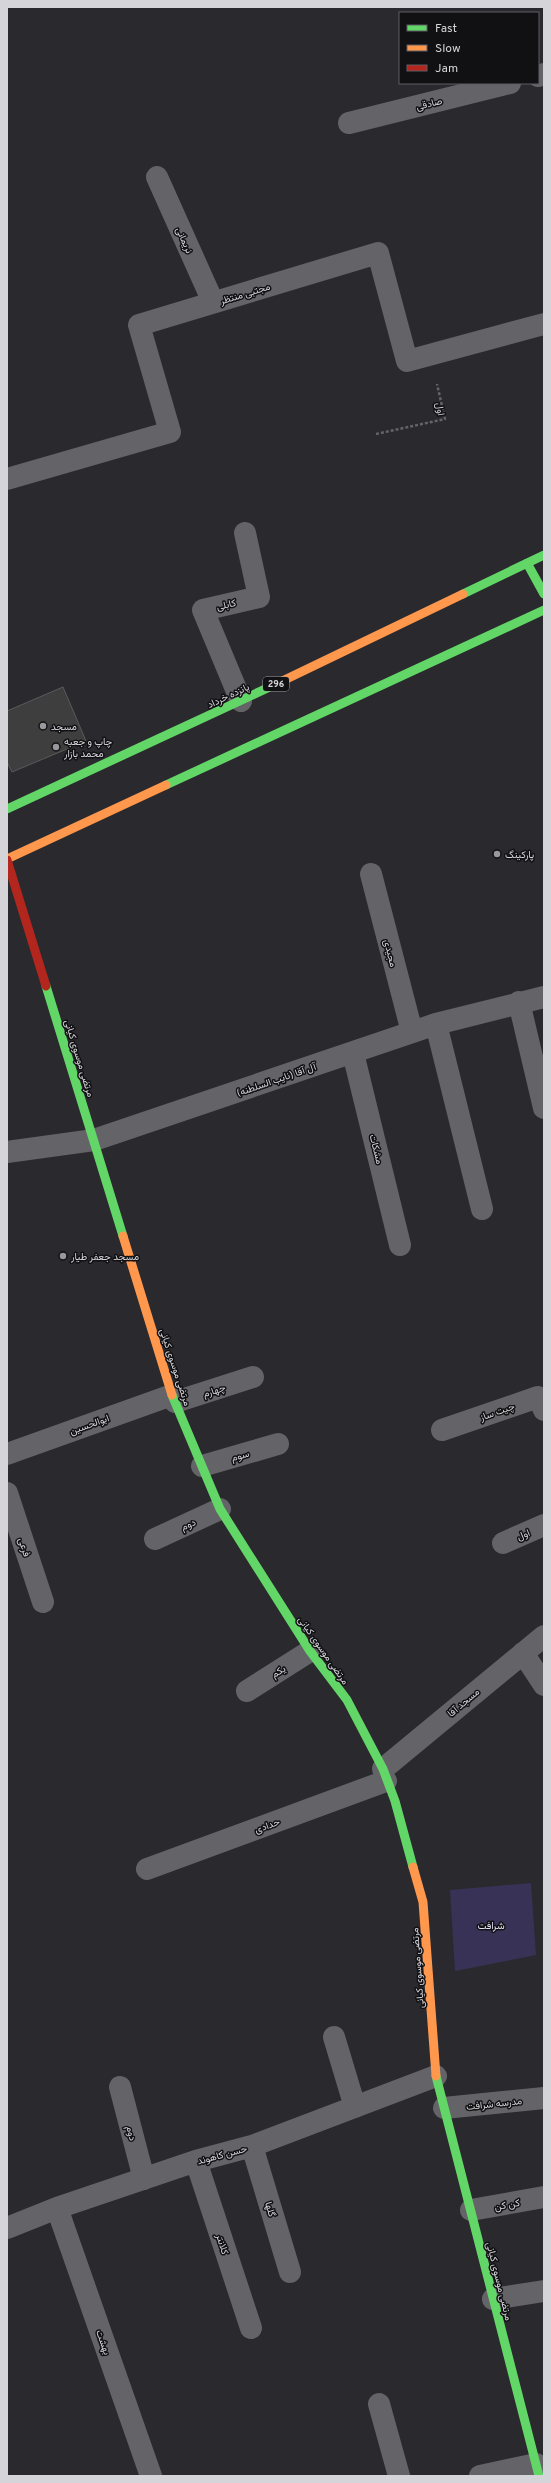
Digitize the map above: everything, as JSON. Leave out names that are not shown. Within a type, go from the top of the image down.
[{"type":"street","name":"صادقی","points":[[349,123],[506,84]]},
{"type":"street","name":"نریمانی","points":[[157,177],[213,302]]},
{"type":"street","name":"مجتبی منتظر","points":[[7,479],[170,432],[139,325],[378,253],[407,361],[544,324]]},
{"type":"street","name":"کابلی","points":[[242,701],[203,610],[259,597],[245,533]]},
{"type":"street","name":"پانزده خرداد","points":[[7,809],[242,701],[544,555]]},
{"type":"street","points":[[526,563],[544,594]]},
{"type":"street","points":[[7,860],[544,610]]},
{"type":"street","name":"مرتضی موسوی کیانی","points":[[7,860],[174,1398],[202,1466],[220,1509],[310,1651],[346,1700],[385,1775],[395,1802],[423,1902],[436,2076],[537,2470]]},
{"type":"street","name":"مجیدی","points":[[371,874],[412,1032]]},
{"type":"street","name":"آل آقا (نایب السلطنه)","points":[[7,1152],[94,1140],[436,1024],[519,1002],[544,997]]},
{"type":"street","points":[[519,1002],[544,1108]]},
{"type":"street","points":[[436,1024],[482,1209]]},
{"type":"street","name":"مشکات","points":[[353,1053],[400,1245]]},
{"type":"street","name":"چهارم","points":[[174,1398],[253,1377]]},
{"type":"street","name":"چیت ساز","points":[[442,1430],[538,1397],[544,1410]]},
{"type":"street","name":"ابوالحسین","points":[[7,1454],[174,1398]]},
{"type":"street","name":"سوم","points":[[202,1466],[278,1444]]},
{"type":"street","name":"فرعی","points":[[7,1492],[43,1602]]},
{"type":"street","name":"دوم","points":[[155,1538],[220,1509]]},
{"type":"street","name":"اول","points":[[503,1543],[544,1526]]},
{"type":"street","name":"مسجد آقا","points":[[385,1775],[544,1636]]},
{"type":"street","name":"یکم","points":[[247,1691],[310,1651]]},
{"type":"street","points":[[523,1653],[544,1685]]},
{"type":"street","name":"حدادی","points":[[147,1869],[385,1775]]},
{"type":"street","points":[[334,2037],[354,2107]]},
{"type":"street","name":"حسن کاهوند","points":[[8,2225],[196,2161],[252,2146],[436,2076]]},
{"type":"street","name":"دوم","points":[[120,2087],[144,2179]]},
{"type":"street","name":"مدرسه شرافت","points":[[444,2108],[544,2098]]},
{"type":"street","name":"گلها","points":[[252,2146],[290,2272]]},
{"type":"street","name":"کلانتر","points":[[196,2161],[250,2328]]},
{"type":"street","name":"کن کن","points":[[471,2210],[544,2197]]},
{"type":"street","name":"بهشت","points":[[57,2208],[150,2476]]},
{"type":"street","points":[[493,2299],[544,2291]]},
{"type":"street","points":[[379,2404],[399,2476]]},
{"type":"street","points":[[480,2476],[537,2470]]},
{"type":"path","name":"اول","points":[[376,434],[445,419],[430,355]]},
{"type":"green space","name":"شرافت","points":[[531,1883],[536,1955],[455,1971],[450,1890]]},
{"type":"building","name":"مسجد","points":[[63,687],[86,741],[12,772],[7,762],[7,711]]},
{"type":"traffic: fast","points":[[463,594],[544,555]]},
{"type":"traffic: fast","points":[[527,563],[544,594]]},
{"type":"traffic: fast","points":[[166,785],[544,610]]},
{"type":"traffic: fast","points":[[7,809],[274,685]]},
{"type":"traffic: fast","points":[[46,986],[123,1236]]},
{"type":"traffic: fast","points":[[172,1395],[220,1509],[310,1651],[347,1700],[383,1769],[395,1801],[413,1867]]},
{"type":"traffic: fast","points":[[436,2076],[539,2476]]},
{"type":"traffic: slow","points":[[274,685],[463,594]]},
{"type":"traffic: slow","points":[[7,859],[166,785]]},
{"type":"traffic: slow","points":[[123,1236],[172,1395]]},
{"type":"traffic: slow","points":[[413,1867],[423,1902],[436,2076]]},
{"type":"traffic: jam","points":[[7,860],[46,986]]},
{"type":"place","name":"مسجد","points":[[43,726]]},
{"type":"place","name":"چاپ و جعبه محمد بازار","points":[[56,747]]},
{"type":"place","name":"پارکینگ","points":[[497,854]]},
{"type":"place","name":"مسجد جعفر طیار","points":[[63,1256]]}]
